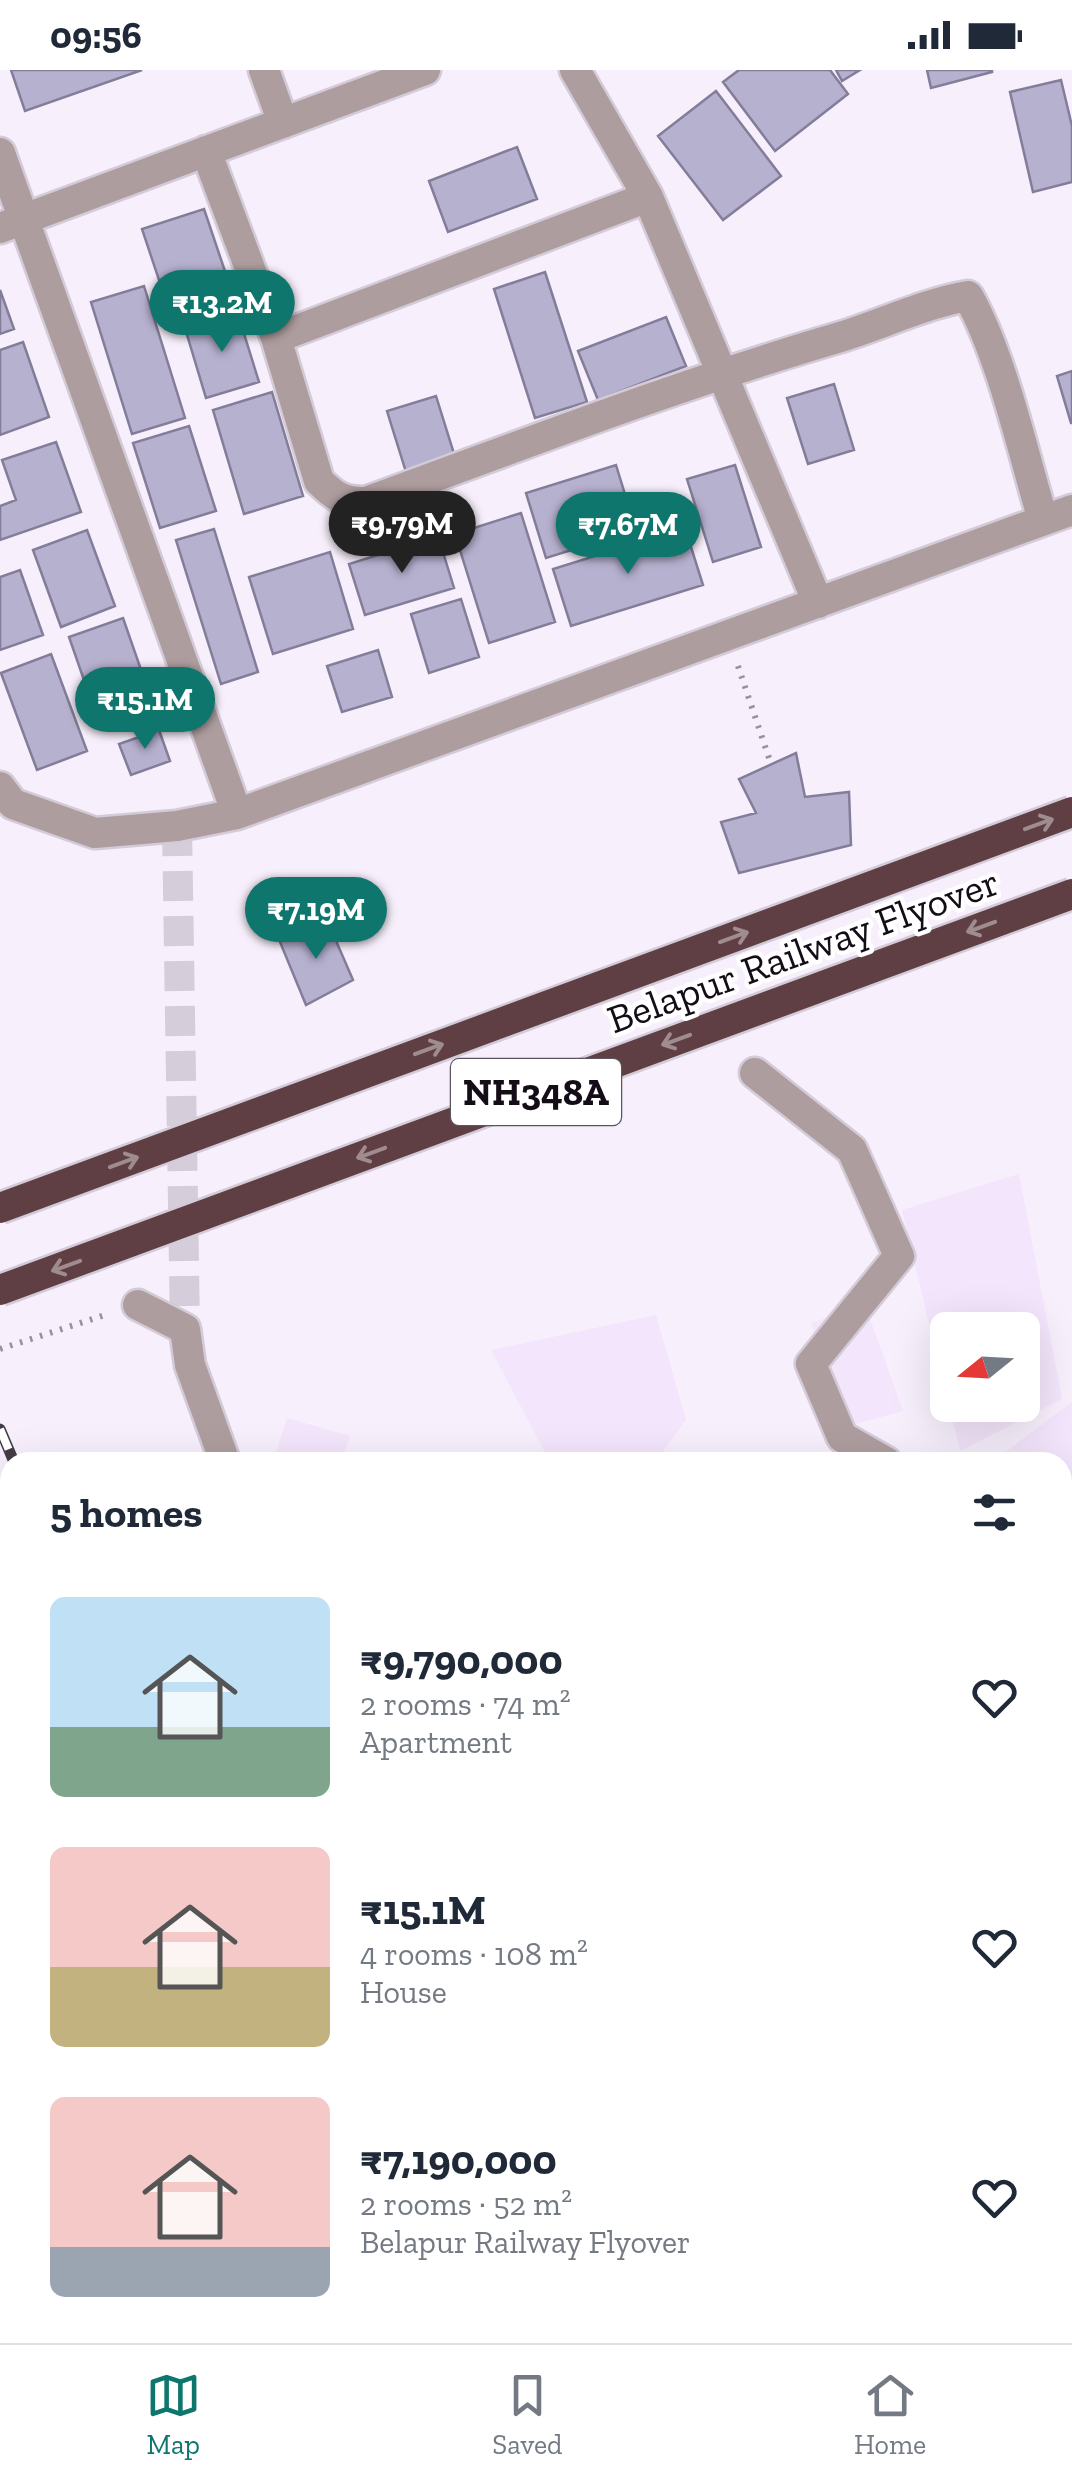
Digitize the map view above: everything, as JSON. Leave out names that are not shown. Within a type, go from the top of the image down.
[{"type":"highway","name":"Belapur Railway Flyover","points":[[0,1208],[1072,812]]},
{"type":"highway","name":"Belapur Railway Flyover","points":[[0,1290],[1072,894]]},
{"type":"street","points":[[264,70],[283,123]]},
{"type":"street","points":[[12,223],[426,70]]},
{"type":"street","points":[[575,70],[648,197],[818,603]]},
{"type":"street","points":[[206,151],[276,338],[319,480],[335,496],[351,503],[366,502],[721,372],[873,327],[938,301],[968,296],[1005,392],[1043,520]]},
{"type":"street","points":[[0,152],[12,223],[237,814]]},
{"type":"street","points":[[276,338],[648,197]]},
{"type":"street","points":[[0,786],[13,804],[94,833],[177,826],[237,814],[1072,510]]},
{"type":"street","points":[[755,1074],[852,1150],[899,1256],[811,1364],[842,1437],[868,1452]]},
{"type":"street","points":[[138,1305],[185,1329],[190,1365],[221,1452]]},
{"type":"path","points":[[728,635],[771,764]]},
{"type":"path","points":[[0,1349],[138,1305]]},
{"type":"shaded area","points":[[1019,1174],[1062,1399],[1040,1410],[1040,1312],[930,1312],[930,1328],[902,1210]]},
{"type":"shaded area","points":[[865,1305],[903,1411],[849,1426],[811,1323]]},
{"type":"shaded area","points":[[656,1315],[686,1420],[662,1452],[545,1452],[491,1350]]},
{"type":"shaded area","points":[[1072,1402],[1072,1452],[1005,1452]]},
{"type":"shaded area","points":[[287,1418],[350,1436],[344,1452],[276,1452]]},
{"type":"shaded area","points":[[953,1422],[1017,1422],[960,1451]]},
{"type":"building","points":[[11,70],[142,70],[25,111]]},
{"type":"building","points":[[739,70],[830,70],[848,94],[775,151],[723,82]]},
{"type":"building","points":[[836,70],[860,70],[842,81]]},
{"type":"building","points":[[927,70],[992,70],[992,72],[931,88]]},
{"type":"building","points":[[1061,80],[1072,126],[1072,182],[1033,192],[1010,92]]},
{"type":"building","points":[[716,91],[781,176],[723,220],[658,136]]},
{"type":"building","points":[[517,147],[537,199],[448,232],[429,181]]},
{"type":"building","points":[[204,209],[233,295],[171,316],[142,229]]},
{"type":"building","points":[[545,272],[587,402],[535,418],[494,289]]},
{"type":"building","points":[[144,286],[185,418],[132,434],[91,302]]},
{"type":"building","points":[[0,290],[14,329],[0,334]]},
{"type":"building","points":[[237,311],[259,382],[206,398],[185,328]]},
{"type":"building","points":[[666,317],[686,366],[598,400],[578,351]]},
{"type":"building","points":[[23,342],[49,417],[0,435],[0,350]]},
{"type":"building","points":[[1072,371],[1072,423],[1071,423],[1057,376]]},
{"type":"building","points":[[834,384],[854,450],[808,464],[787,398]]},
{"type":"building","points":[[272,392],[303,496],[244,514],[213,410]]},
{"type":"building","points":[[436,396],[455,457],[406,472],[387,411]]},
{"type":"building","points":[[189,426],[216,511],[160,528],[133,443]]},
{"type":"building","points":[[56,442],[81,512],[0,540],[0,506],[16,500],[2,460]]},
{"type":"building","points":[[616,465],[636,530],[546,558],[526,493]]},
{"type":"building","points":[[735,465],[761,547],[713,562],[687,479]]},
{"type":"building","points":[[521,513],[555,622],[489,643],[455,534]]},
{"type":"building","points":[[685,528],[703,585],[571,626],[553,569]]},
{"type":"building","points":[[214,529],[258,672],[221,684],[176,540]]},
{"type":"building","points":[[87,530],[115,606],[61,627],[33,550]]},
{"type":"building","points":[[438,536],[454,588],[365,615],[349,564]]},
{"type":"building","points":[[330,552],[353,629],[273,654],[249,577]]},
{"type":"building","points":[[20,570],[43,635],[0,650],[0,577]]},
{"type":"building","points":[[461,599],[479,657],[429,673],[411,614]]},
{"type":"building","points":[[123,618],[155,710],[101,729],[69,637]]},
{"type":"building","points":[[378,650],[392,697],[342,712],[327,666]]},
{"type":"building","points":[[51,654],[87,751],[37,770],[1,673]]},
{"type":"building","points":[[159,730],[170,761],[131,775],[119,744]]},
{"type":"building","points":[[796,753],[805,797],[849,792],[851,845],[739,873],[721,822],[756,813],[739,779]]},
{"type":"building","points":[[327,920],[353,980],[306,1005],[280,942]]},
{"type":"tunnel","points":[[177,826],[185,1329]]},
{"type":"railway","points":[[0,1429],[10,1452]]}]
